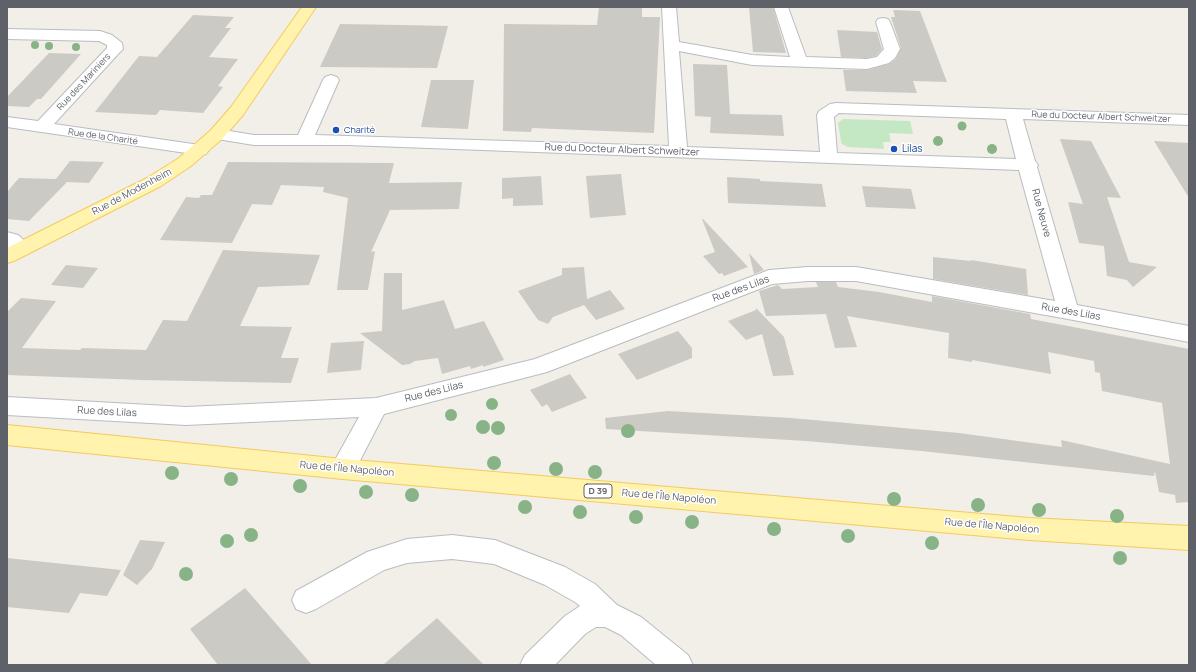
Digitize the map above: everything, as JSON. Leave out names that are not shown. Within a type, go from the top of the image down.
[{"type":"main road","name":"Rue de Modenheim","points":[[12,247],[154,182],[185,162],[200,150],[217,134],[237,111],[309,7]]},
{"type":"main road","name":"Rue de l'Île Napoléon","points":[[7,436],[343,469],[1029,529],[1189,538]]},
{"type":"street","points":[[669,7],[678,152]]},
{"type":"street","points":[[781,7],[799,61]]},
{"type":"street","points":[[671,45],[697,48],[752,60],[867,64],[883,60],[889,55],[892,49],[883,22]]},
{"type":"street","name":"Rue des Mariniers","points":[[7,34],[100,36],[107,38],[114,43],[115,49],[41,128]]},
{"type":"street","points":[[304,140],[330,80]]},
{"type":"street","name":"Rue du Docteur Albert Schweitzer","points":[[829,158],[825,115],[836,108],[1189,120]]},
{"type":"street","name":"Rue Neuve","points":[[1013,114],[1068,311]]},
{"type":"street","name":"Rue de la Charité","points":[[7,122],[200,150]]},
{"type":"street","name":"Rue du Docteur Albert Schweitzer","points":[[217,134],[254,140],[357,140],[1028,165]]},
{"type":"street","name":"Rue des Lilas","points":[[7,406],[186,416],[376,407],[539,366],[769,278],[808,274],[856,274],[1189,334]]},
{"type":"street","points":[[343,469],[376,407]]},
{"type":"street","points":[[306,600],[377,560],[407,551],[452,547],[495,552],[555,576],[584,593],[607,614],[631,626],[678,665]]},
{"type":"street","points":[[535,665],[575,625],[592,614],[607,614]]},
{"type":"green space","points":[[843,119],[910,121],[913,134],[889,133],[891,142],[883,142],[884,149],[848,147],[842,144],[841,141],[838,123]]},
{"type":"building","points":[[599,7],[642,7],[642,17],[660,17],[654,133],[532,128],[531,132],[503,131],[504,24],[597,25]]},
{"type":"building","points":[[749,7],[773,7],[786,53],[753,52]]},
{"type":"building","points":[[893,10],[920,11],[947,82],[913,81],[917,93],[846,91],[843,70],[867,70],[889,64],[896,59],[901,48],[891,17],[895,17]]},
{"type":"building","points":[[193,15],[234,17],[225,28],[231,28],[209,57],[238,59],[218,86],[223,87],[203,113],[160,110],[156,115],[95,112],[139,56],[157,57]]},
{"type":"building","points":[[340,24],[448,26],[437,68],[320,67]]},
{"type":"building","points":[[837,30],[877,32],[882,49],[876,56],[867,58],[841,57]]},
{"type":"building","points":[[49,53],[81,54],[41,99],[37,99],[29,107],[7,106],[7,97]]},
{"type":"building","points":[[693,64],[727,65],[730,114],[782,115],[784,136],[710,133],[711,117],[695,116]]},
{"type":"building","points":[[431,80],[474,80],[468,129],[421,127]]},
{"type":"building","points":[[1060,139],[1091,141],[1121,198],[1107,197],[1129,262],[1157,267],[1133,287],[1127,280],[1107,276],[1104,246],[1079,243],[1068,202],[1083,204]]},
{"type":"building","points":[[1154,141],[1189,143],[1189,198]]},
{"type":"building","points":[[70,161],[104,162],[89,183],[67,182],[29,221],[7,219],[7,192],[19,178],[56,179]]},
{"type":"building","points":[[228,162],[394,163],[389,183],[462,182],[459,209],[390,210],[371,252],[375,251],[368,290],[337,290],[348,198],[323,192],[324,187],[281,185],[272,205],[252,204],[232,243],[160,240],[186,197],[199,198],[201,195],[212,195]]},
{"type":"building","points":[[621,174],[626,215],[590,218],[586,176]]},
{"type":"building","points":[[541,176],[543,205],[513,206],[513,198],[502,199],[502,178]]},
{"type":"building","points":[[727,177],[760,179],[760,181],[822,184],[826,207],[728,203]]},
{"type":"building","points":[[862,186],[911,189],[916,209],[866,207]]},
{"type":"building","points":[[702,219],[748,267],[724,276],[722,273],[719,274],[703,256],[715,252]]},
{"type":"building","points":[[223,250],[320,255],[309,285],[258,287],[240,326],[292,327],[281,358],[299,358],[291,383],[7,375],[7,312],[21,298],[56,301],[22,348],[146,350],[163,320],[187,321]]},
{"type":"building","points":[[749,253],[764,270],[754,274]]},
{"type":"building","points":[[933,257],[971,260],[1026,269],[1028,295],[933,279]]},
{"type":"building","points":[[66,265],[98,268],[83,288],[51,285]]},
{"type":"building","points":[[584,267],[587,299],[610,290],[625,309],[596,320],[584,305],[553,317],[548,324],[538,320],[518,291],[562,275],[562,268]]},
{"type":"building","points":[[384,273],[402,273],[402,310],[444,300],[455,329],[484,321],[504,360],[483,367],[483,365],[471,369],[470,366],[442,374],[438,358],[415,361],[410,364],[402,365],[360,333],[382,331]]},
{"type":"building","points":[[816,282],[836,282],[838,287],[879,292],[932,302],[932,296],[1030,314],[1031,319],[1189,349],[1189,502],[1176,503],[1175,495],[1159,492],[1155,471],[1154,476],[921,451],[806,441],[606,429],[605,418],[668,411],[791,418],[959,433],[1062,447],[1061,440],[1170,464],[1162,403],[1102,391],[1100,373],[1095,372],[1094,361],[1048,352],[1051,374],[972,360],[972,362],[948,358],[949,333],[847,316],[857,347],[835,348],[826,314],[766,316],[759,291],[778,285],[782,289],[818,287]]},
{"type":"building","points":[[756,308],[784,337],[794,375],[773,376],[762,334],[746,340],[728,321],[756,310]]},
{"type":"building","points":[[678,331],[692,348],[692,358],[637,380],[618,354]]},
{"type":"building","points":[[364,341],[361,370],[327,373],[331,343]]},
{"type":"building","points":[[570,374],[587,398],[552,412],[547,404],[542,407],[530,390]]},
{"type":"building","points":[[140,540],[165,542],[152,569],[137,585],[123,575]]},
{"type":"building","points":[[7,558],[121,570],[107,596],[80,593],[69,613],[7,607]]},
{"type":"building","points":[[245,588],[312,665],[218,665],[190,629]]},
{"type":"building","points":[[437,618],[484,665],[383,665]]},
{"type":"place","name":"Charité","points":[[336,130]]},
{"type":"place","name":"Lilas","points":[[894,149]]}]
